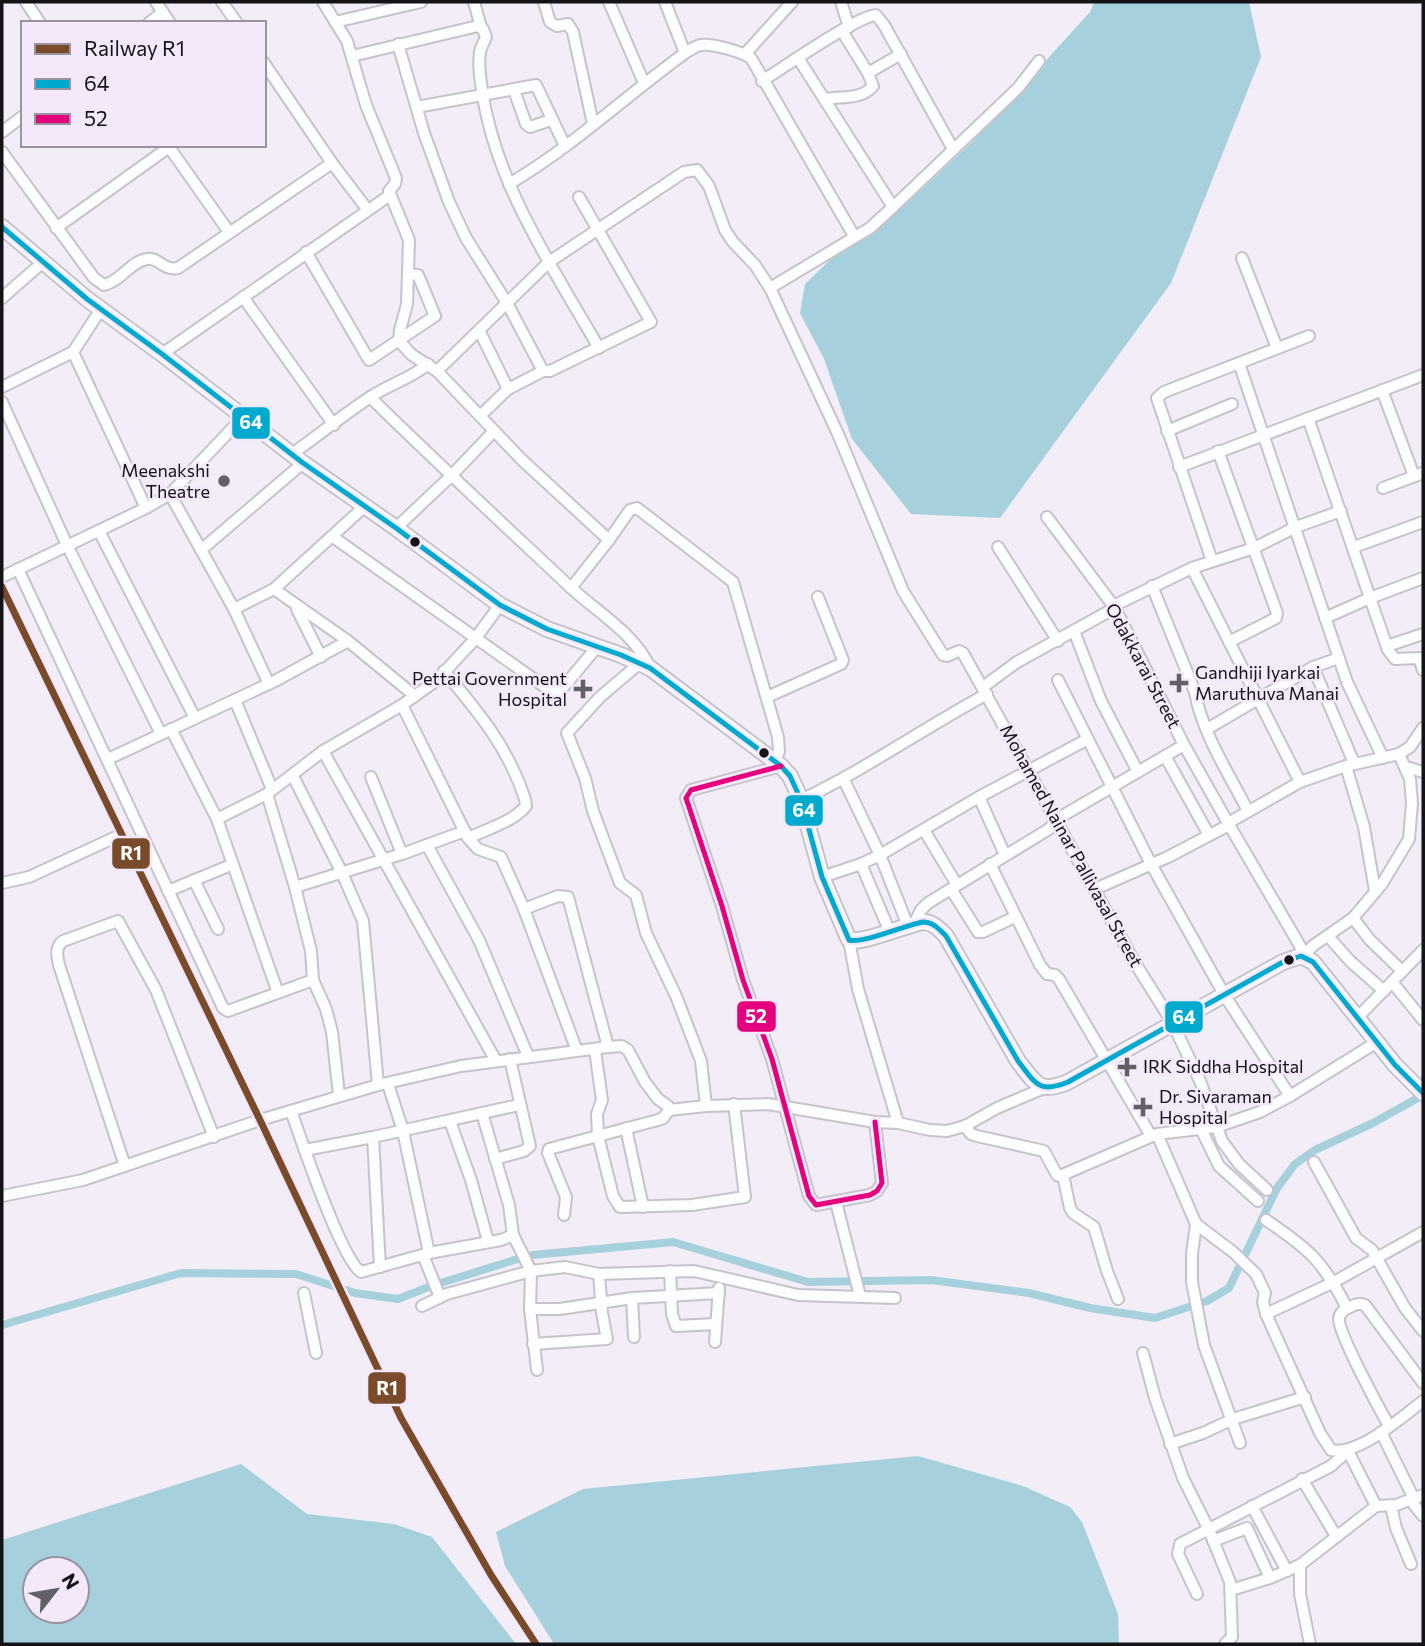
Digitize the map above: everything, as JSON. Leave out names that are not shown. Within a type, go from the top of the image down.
[{"type":"main road","points":[[2,227],[101,309],[243,417],[500,605],[547,629],[645,665],[778,764],[790,776],[801,800],[822,877],[849,940],[855,942],[889,930],[928,922],[946,936],[1018,1061],[1032,1080],[1044,1088],[1053,1089],[1068,1082],[1283,962],[1305,957],[1313,962],[1419,1089]]},
{"type":"street","points":[[26,2],[39,21]]},
{"type":"street","points":[[156,2],[169,21]]},
{"type":"street","points":[[222,2],[236,21]]},
{"type":"street","points":[[323,2],[347,41],[366,105],[396,178],[389,191],[408,240],[407,304],[399,341],[406,350],[433,368],[494,431],[609,540]]},
{"type":"street","points":[[335,22],[421,2]]},
{"type":"street","points":[[474,2],[486,37],[480,51],[483,96],[490,134],[509,184],[549,262],[599,348]]},
{"type":"street","points":[[544,2],[550,22],[557,26],[568,24],[573,32],[593,124]]},
{"type":"street","points":[[609,2],[644,83]]},
{"type":"street","points":[[665,2],[685,53]]},
{"type":"street","points":[[745,54],[792,2]]},
{"type":"street","points":[[827,99],[858,97],[873,86],[845,29],[841,2]]},
{"type":"street","points":[[152,21],[163,12]]},
{"type":"street","points":[[762,80],[845,29],[870,15],[876,15],[901,54],[953,149]]},
{"type":"street","points":[[352,57],[398,44],[481,27]]},
{"type":"street","points":[[398,44],[424,133],[449,202],[466,238],[507,303],[543,371]]},
{"type":"street","points":[[509,184],[549,160],[644,83],[685,53],[702,45],[745,54],[751,58],[854,236]]},
{"type":"street","points":[[868,73],[901,54]]},
{"type":"street","points":[[798,58],[827,99],[894,207]]},
{"type":"street","points":[[201,550],[334,425],[370,397],[418,372],[433,368],[480,332],[549,262],[684,172],[698,170],[709,186],[733,242],[755,265],[770,288],[870,228],[975,131],[1018,88],[1039,61]]},
{"type":"street","points":[[268,78],[367,209]]},
{"type":"street","points":[[417,107],[536,85],[565,146]]},
{"type":"street","points":[[514,90],[524,119],[530,127],[551,120]]},
{"type":"street","points":[[2,132],[21,118]]},
{"type":"street","points":[[56,228],[170,147]]},
{"type":"street","points":[[172,147],[229,232]]},
{"type":"street","points":[[2,152],[6,168],[94,278],[104,285],[117,280],[145,259],[153,259],[168,268],[178,268],[332,163]]},
{"type":"street","points":[[162,354],[390,195]]},
{"type":"street","points":[[481,415],[508,389],[650,322],[579,198]]},
{"type":"street","points":[[306,252],[369,360],[435,316],[418,275],[408,274]]},
{"type":"street","points":[[1242,258],[1276,348]]},
{"type":"street","points":[[2,299],[43,262]]},
{"type":"street","name":"Mohamed Nainar Pallivasal Street","points":[[770,288],[796,340],[916,614],[943,655],[959,651],[964,653],[1135,963],[1172,1022],[1200,1081],[1216,1127],[1232,1156],[1267,1190]]},
{"type":"street","points":[[243,297],[334,425]]},
{"type":"street","points":[[2,387],[73,352],[101,309]]},
{"type":"street","points":[[480,332],[508,389]]},
{"type":"street","points":[[1212,562],[1158,404],[1160,395],[1308,335]]},
{"type":"street","points":[[73,352],[146,508]]},
{"type":"street","points":[[1238,363],[1347,682],[1383,758]]},
{"type":"street","points":[[1179,467],[1423,375]]},
{"type":"street","points":[[1382,390],[1419,474],[1383,488]]},
{"type":"street","points":[[370,397],[570,588],[642,650],[645,665],[583,713],[567,733],[585,778],[593,811],[616,874],[621,885],[636,895],[646,933],[676,996],[701,1061],[706,1105]]},
{"type":"street","points":[[2,402],[67,545],[166,732],[217,819],[278,993]]},
{"type":"street","points":[[1167,430],[1232,404]]},
{"type":"street","points":[[4,576],[170,494],[243,417]]},
{"type":"street","points":[[1308,418],[1387,646],[1395,659],[1419,658],[1423,670]]},
{"type":"street","points":[[396,527],[494,431]]},
{"type":"street","points":[[1218,451],[1274,601],[1276,618],[1229,642]]},
{"type":"street","points":[[170,494],[233,608],[269,684]]},
{"type":"street","points":[[233,608],[274,589],[365,506]]},
{"type":"street","points":[[570,588],[630,510],[637,508],[733,582],[767,696],[779,746],[778,764],[696,788],[688,792],[686,797],[786,1106],[812,1201],[821,1205],[870,1195],[880,1188],[882,1183],[875,1122]]},
{"type":"street","points":[[801,800],[844,780],[948,715],[986,690],[1017,662],[1152,586],[1192,568],[1254,548],[1296,527],[1341,511]]},
{"type":"street","name":"Odakkarai Street","points":[[1047,517],[1114,607],[1184,746],[1305,957]]},
{"type":"street","points":[[1354,547],[1423,522]]},
{"type":"street","points":[[99,531],[195,718]]},
{"type":"street","points":[[333,537],[475,639],[556,693],[597,647]]},
{"type":"street","points":[[998,547],[1058,641]]},
{"type":"street","points":[[1192,568],[1300,782]]},
{"type":"street","points":[[18,569],[108,759],[135,828],[225,1010],[313,980]]},
{"type":"street","points":[[1325,618],[1423,578]]},
{"type":"street","points":[[1152,586],[1207,729],[1248,811]]},
{"type":"street","points":[[274,589],[348,641],[415,696]]},
{"type":"street","points":[[767,696],[841,664],[843,660],[818,597]]},
{"type":"street","points":[[217,819],[270,791],[323,751],[415,696],[475,639],[500,605]]},
{"type":"street","points":[[296,606],[321,657]]},
{"type":"street","points":[[1074,631],[1101,701],[1139,772]]},
{"type":"street","points":[[1387,646],[1423,634]]},
{"type":"street","points":[[108,759],[269,684],[348,641]]},
{"type":"street","points":[[1207,729],[1314,667],[1339,658]]},
{"type":"street","points":[[1314,667],[1350,764],[1375,891]]},
{"type":"street","points":[[295,887],[506,821],[523,811],[526,806],[525,799],[504,748],[488,724],[444,671]]},
{"type":"street","points":[[1058,680],[1151,864],[1225,996],[1290,1096]]},
{"type":"street","points":[[235,700],[270,791],[311,951],[313,980],[326,1009],[332,1032],[339,1095]]},
{"type":"street","points":[[402,705],[466,834],[478,849],[501,857],[524,909],[577,1052]]},
{"type":"street","points":[[1095,889],[1209,835],[1300,782],[1350,764],[1399,754],[1409,747],[1423,727]]},
{"type":"street","points":[[822,877],[880,855],[1088,738]]},
{"type":"street","points":[[911,925],[924,906],[1049,829],[1057,819],[1184,746]]},
{"type":"street","points":[[323,751],[496,1060]]},
{"type":"street","points":[[1305,957],[1311,948],[1353,918],[1397,862],[1409,839],[1412,803],[1410,779],[1399,754]]},
{"type":"street","points":[[1165,757],[1209,835]]},
{"type":"street","points":[[1406,767],[1423,772]]},
{"type":"street","points":[[293,776],[363,921],[383,1084],[402,1131],[431,1277],[439,1294]]},
{"type":"street","points":[[371,777],[402,854]]},
{"type":"street","points":[[844,780],[911,925]]},
{"type":"street","points":[[979,797],[1005,855]]},
{"type":"street","points":[[924,830],[978,932],[1016,917]]},
{"type":"street","points":[[2,883],[29,877],[118,836]]},
{"type":"street","points":[[427,845],[479,940],[527,1056]]},
{"type":"street","points":[[861,864],[889,930]]},
{"type":"street","points":[[990,864],[1040,965],[1047,974],[1055,975],[1059,979],[1154,1135],[1196,1224],[1233,1252],[1256,1274],[1265,1293],[1263,1302],[1266,1314],[1328,1446],[1336,1451],[1348,1451]]},
{"type":"street","points":[[168,891],[231,865]]},
{"type":"street","points":[[194,880],[218,929]]},
{"type":"street","points":[[524,909],[558,896],[568,897],[608,1047]]},
{"type":"street","points":[[1353,918],[1370,940],[1401,970]]},
{"type":"street","points":[[125,1166],[57,952],[63,941],[118,921],[156,990],[214,1136]]},
{"type":"street","points":[[1328,936],[1350,961],[1384,991]]},
{"type":"street","points":[[849,940],[858,989],[898,1123]]},
{"type":"street","points":[[1359,1017],[1423,950]]},
{"type":"street","points":[[1392,982],[1423,1020]]},
{"type":"street","points":[[965,1126],[971,1134],[977,1136],[1044,1151],[1057,1175],[1063,1175],[1154,1135],[1216,1127],[1246,1118],[1290,1096],[1377,1041]]},
{"type":"street","points":[[3,1197],[83,1180],[339,1095],[438,1070],[496,1060],[622,1046],[628,1050],[645,1082],[669,1110]]},
{"type":"street","points":[[594,1049],[602,1100],[597,1114],[598,1136],[614,1201],[620,1206],[692,1205],[745,1196],[734,1104]]},
{"type":"street","points":[[510,1059],[530,1146]]},
{"type":"street","points":[[548,1150],[663,1118],[669,1110],[706,1105],[786,1106],[941,1131],[965,1126],[997,1108],[1044,1088]]},
{"type":"street","points":[[305,1150],[519,1105]]},
{"type":"street","points":[[291,1111],[326,1205],[355,1267],[361,1272],[426,1254],[501,1240],[513,1235]]},
{"type":"street","points":[[482,1112],[509,1205],[513,1235],[531,1271],[530,1309],[537,1370]]},
{"type":"street","points":[[450,1121],[471,1180],[488,1241]]},
{"type":"street","points":[[626,1128],[643,1207]]},
{"type":"street","points":[[1201,1129],[1219,1166],[1258,1201]]},
{"type":"street","points":[[373,1137],[380,1267]]},
{"type":"street","points":[[495,1159],[543,1144],[548,1150],[566,1197],[564,1215]]},
{"type":"street","points":[[1314,1162],[1356,1238],[1377,1258],[1405,1308],[1423,1331]]},
{"type":"street","points":[[1063,1175],[1070,1208],[1094,1227],[1118,1298]]},
{"type":"street","points":[[836,1202],[859,1291]]},
{"type":"street","points":[[1266,1220],[1306,1248],[1334,1282],[1347,1307]]},
{"type":"street","points":[[1196,1224],[1191,1265],[1204,1345],[1240,1443]]},
{"type":"street","points":[[1266,1314],[1334,1282],[1423,1232]]},
{"type":"street","points":[[422,1306],[439,1294],[531,1271],[565,1267],[599,1273],[694,1270],[790,1294],[816,1296],[859,1291],[895,1298]]},
{"type":"street","points":[[670,1271],[673,1318],[676,1326],[716,1324]]},
{"type":"street","points":[[533,1344],[607,1339],[599,1273]]},
{"type":"street","points":[[715,1342],[720,1275]]},
{"type":"street","points":[[304,1293],[316,1353]]},
{"type":"street","points":[[530,1309],[561,1309],[601,1301],[671,1294],[719,1293]]},
{"type":"street","points":[[632,1298],[635,1337]]},
{"type":"street","points":[[1423,1383],[1365,1305],[1347,1307],[1340,1314],[1339,1320],[1423,1516]]},
{"type":"street","points":[[1143,1353],[1170,1444],[1194,1504],[1211,1535],[1231,1590],[1232,1637],[1224,1644]]},
{"type":"street","points":[[1170,1444],[1233,1419],[1305,1397]]},
{"type":"street","points":[[1211,1535],[1252,1506],[1331,1466],[1348,1451],[1385,1429],[1423,1401]]},
{"type":"street","points":[[1348,1451],[1376,1506]]},
{"type":"street","points":[[1302,1479],[1335,1536]]},
{"type":"street","points":[[1231,1590],[1270,1578],[1300,1564],[1376,1506],[1391,1506],[1416,1498]]},
{"type":"street","points":[[1252,1506],[1287,1571]]},
{"type":"street","points":[[1391,1506],[1396,1528],[1411,1564]]},
{"type":"street","points":[[1198,1594],[1178,1550],[1183,1542],[1211,1535],[1247,1528],[1270,1578]]},
{"type":"street","points":[[1300,1564],[1300,1594],[1310,1644]]},
{"type":"water","points":[[1094,2],[1249,2],[1261,57],[1171,283],[1000,518],[911,514],[852,439],[824,359],[800,313],[805,284],[831,259],[906,204],[972,142],[1090,12]]},
{"type":"water","points":[[918,1456],[1023,1486],[1070,1507],[1082,1522],[1118,1614],[1119,1644],[554,1644],[505,1566],[496,1532],[583,1489]]},
{"type":"water","points":[[241,1464],[307,1514],[394,1524],[432,1537],[516,1644],[2,1644],[2,1540]]},
{"type":"waterway","points":[[533,1255],[673,1242],[808,1282],[931,1280],[1029,1293],[1090,1308],[1155,1318],[1207,1301],[1229,1288],[1277,1188],[1295,1164],[1315,1150],[1416,1099],[1423,1081]]},
{"type":"waterway","points":[[2,1325],[181,1273],[296,1274],[355,1293],[398,1299],[521,1258]]},
{"type":"tunnel","points":[[118,836],[130,830]]},
{"type":"rail line","name":"R1","points":[[2,587],[401,1418],[491,1575],[536,1644]]},
{"type":"transit line","name":"64","points":[[2,227],[87,299],[303,463],[500,605],[547,629],[650,668],[781,766],[790,776],[801,800],[822,877],[849,940],[864,939],[923,922],[936,926],[946,936],[1018,1061],[1039,1085],[1050,1087],[1068,1082],[1283,962],[1301,956],[1313,962],[1395,1065],[1423,1093]]},
{"type":"transit line","name":"52","points":[[781,766],[691,790],[686,798],[743,980],[772,1059],[809,1196],[816,1205],[870,1195],[877,1191],[882,1183],[875,1122]]},
{"type":"place","name":"Meenakshi Theatre","points":[[224,481]]},
{"type":"place","name":"Gandhiji Iyarkai Maruthuva Manai","points":[[1179,683]]},
{"type":"place","name":"Pettai Government Hospital","points":[[583,689]]},
{"type":"place","name":"IRK Siddha Hospital","points":[[1127,1067]]},
{"type":"place","name":"Dr. Sivaraman Hospital","points":[[1143,1107]]}]
